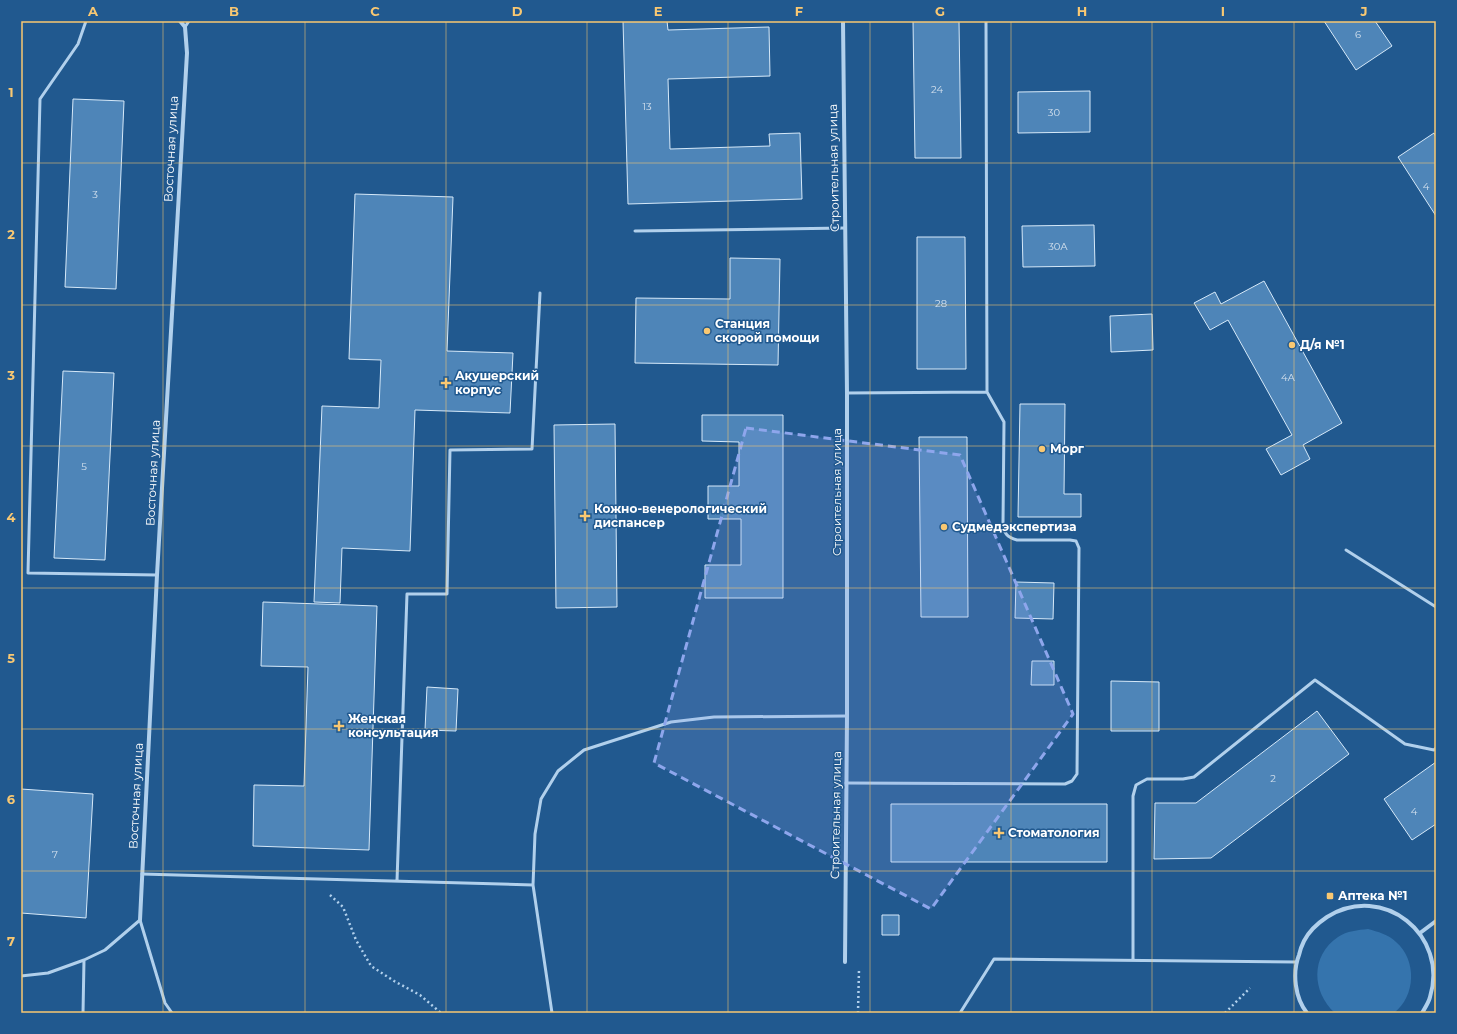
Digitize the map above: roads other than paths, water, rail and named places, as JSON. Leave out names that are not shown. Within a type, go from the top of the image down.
[{"type":"street","points":[[180,21],[185,27]]},
{"type":"street","name":"Строительная улица","points":[[843,21],[847,393],[845,962]]},
{"type":"street","name":"Восточная улица","points":[[140,920],[157,575],[187,53],[185,27]]},
{"type":"street","points":[[1307,1013],[1303,1007],[1296,985],[1296,962],[1304,940],[1318,922],[1338,910],[1360,905],[1383,907],[1403,917],[1420,933],[1431,953],[1434,976],[1430,998],[1422,1013]]},
{"type":"street","points":[[1420,933],[1436,922]]},
{"type":"lane","points":[[86,21],[78,44],[40,99],[28,573],[157,575]]},
{"type":"lane","points":[[185,27],[189,21]]},
{"type":"lane","points":[[846,783],[1064,784],[1072,781],[1077,774],[1079,548],[1076,541],[1017,540],[1009,538],[1004,532],[1004,422],[987,392],[986,21]]},
{"type":"lane","points":[[635,231],[845,228]]},
{"type":"lane","points":[[397,881],[407,594],[447,594],[450,450],[532,449],[540,293]]},
{"type":"lane","points":[[847,393],[987,392]]},
{"type":"lane","points":[[1346,550],[1436,607]]},
{"type":"lane","points":[[1133,960],[1133,796],[1136,785],[1147,779],[1183,779],[1194,777],[1315,680],[1405,744],[1434,750],[1436,748]]},
{"type":"lane","points":[[552,1013],[533,885],[535,834],[541,799],[558,771],[584,750],[671,722],[714,716],[847,716]]},
{"type":"lane","points":[[142,874],[533,885]]},
{"type":"lane","points":[[21,976],[48,973],[84,960],[105,950],[140,920],[165,1003],[172,1013]]},
{"type":"lane","points":[[960,1013],[994,959],[1296,962]]},
{"type":"lane","points":[[83,1013],[84,960]]},
{"type":"place","name":"Станция скорой помощи","points":[[707,331]]},
{"type":"place","name":"Д/я №1","points":[[1292,345]]},
{"type":"place","name":"Акушерский корпус","points":[[446,383]]},
{"type":"place","name":"Морг","points":[[1042,449]]},
{"type":"place","name":"Кожно-венерологический диспансер","points":[[585,516]]},
{"type":"place","name":"Судмедэкспертиза","points":[[944,527]]},
{"type":"place","name":"Женская консультация","points":[[339,726]]},
{"type":"place","name":"Стоматология","points":[[999,833]]},
{"type":"place","name":"Аптека №1","points":[[1330,896]]}]
